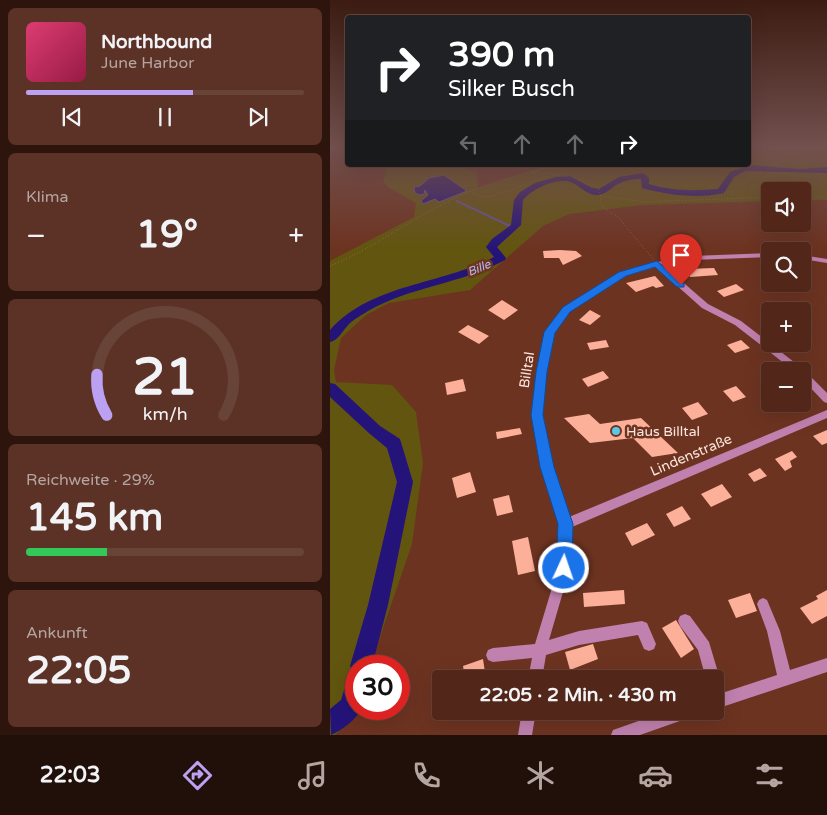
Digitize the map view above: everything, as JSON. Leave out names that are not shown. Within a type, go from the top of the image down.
[{"type":"street","name":"Billtal","points":[[537,670],[540,650],[564,568],[566,524],[547,467],[537,415],[542,372],[550,332],[566,310],[622,274],[657,264],[692,258],[761,255]]},
{"type":"street","points":[[811,258],[827,261]]},
{"type":"street","points":[[657,264],[705,306],[738,323],[788,362]]},
{"type":"street","points":[[811,382],[827,399]]},
{"type":"street","name":"Lindenstraße","points":[[566,524],[827,414]]},
{"type":"street","points":[[762,604],[772,621],[776,647],[785,679]]},
{"type":"street","points":[[685,621],[704,647],[710,670]]},
{"type":"street","points":[[540,650],[579,638],[642,628],[648,644]]},
{"type":"street","points":[[724,699],[827,665]]},
{"type":"street","points":[[525,735],[528,720]]},
{"type":"street","points":[[618,735],[662,720]]},
{"type":"lane","points":[[493,655],[540,650]]},
{"type":"path","points":[[330,266],[416,221],[442,204],[508,180]]},
{"type":"path","points":[[471,193],[484,197],[493,196],[535,180]]},
{"type":"path","points":[[581,180],[598,187],[601,196],[600,202],[604,208],[616,216],[657,264]]},
{"type":"path","points":[[601,196],[644,202],[761,197]]},
{"type":"path","points":[[811,197],[827,197]]},
{"type":"shaded area","points":[[383,180],[478,180],[478,188],[502,180],[827,180],[827,200],[811,200],[811,182],[761,182],[761,201],[642,205],[569,214],[543,226],[470,290],[389,303],[366,315],[341,338],[334,370],[336,382],[392,385],[416,412],[423,463],[412,544],[374,655],[345,655],[345,720],[349,720],[335,735],[330,735],[330,261],[414,217],[416,203],[388,187]],"holes":[[[414,187],[466,191],[435,199],[424,189]]]},
{"type":"shaded area","points":[[426,180],[452,180],[467,191],[439,202],[435,199],[423,204],[421,201],[428,195],[425,190],[424,194],[415,193],[414,187],[420,186]]},
{"type":"building","points":[[543,251],[576,251],[582,256],[563,265],[559,258],[544,258]]},
{"type":"building","points":[[714,268],[718,275],[690,277],[687,269]]},
{"type":"building","points":[[655,276],[664,286],[656,288],[653,286],[636,292],[626,283]]},
{"type":"building","points":[[736,284],[744,290],[724,297],[717,291]]},
{"type":"building","points":[[502,300],[518,310],[504,320],[488,310]]},
{"type":"building","points":[[590,310],[601,316],[590,325],[579,320]]},
{"type":"building","points":[[468,325],[489,336],[479,344],[458,332]]},
{"type":"building","points":[[606,340],[609,347],[590,350],[587,343]]},
{"type":"building","points":[[741,340],[750,348],[735,353],[727,345]]},
{"type":"building","points":[[603,371],[609,378],[588,387],[582,379]]},
{"type":"building","points":[[463,379],[466,391],[447,395],[445,383]]},
{"type":"building","points":[[736,386],[746,397],[733,402],[723,391]]},
{"type":"building","points":[[698,402],[708,414],[692,420],[682,408]]},
{"type":"building","name":"Haus Billtal","points":[[589,414],[600,424],[641,418],[678,453],[652,457],[633,438],[590,443],[564,418]]},
{"type":"building","points":[[520,428],[522,434],[497,439],[496,432]]},
{"type":"building","points":[[827,430],[827,443],[822,445],[813,436]]},
{"type":"building","points":[[792,451],[797,457],[790,461],[792,467],[785,471],[775,459]]},
{"type":"building","points":[[760,468],[767,476],[754,482],[748,474]]},
{"type":"building","points":[[470,472],[476,492],[457,498],[452,478]]},
{"type":"building","points":[[722,484],[732,497],[711,507],[701,494]]},
{"type":"building","points":[[509,495],[513,512],[497,516],[493,499]]},
{"type":"building","points":[[682,506],[691,519],[674,527],[666,514]]},
{"type":"building","points":[[647,523],[655,535],[632,546],[625,533]]},
{"type":"building","points":[[528,537],[535,571],[518,575],[512,541]]},
{"type":"building","points":[[624,590],[625,604],[584,607],[583,593]]},
{"type":"building","points":[[827,590],[827,616],[812,624],[800,608],[818,599],[816,596]]},
{"type":"building","points":[[750,593],[757,611],[736,618],[728,600]]},
{"type":"building","points":[[676,620],[694,649],[681,658],[662,628]]},
{"type":"building","points":[[593,644],[598,659],[570,670],[565,652]]},
{"type":"building","points":[[483,659],[485,670],[464,670],[463,666]]},
{"type":"waterway","name":"Bille","points":[[330,338],[345,321],[364,308],[386,298],[481,269],[501,258],[491,247],[516,225],[516,206],[518,200],[530,189],[555,180]]},
{"type":"waterway","name":"Bille","points":[[573,180],[593,192],[603,191],[619,180]]},
{"type":"waterway","name":"Bille","points":[[645,180],[645,186],[683,193],[721,191],[728,180]]},
{"type":"waterway","points":[[457,201],[514,228]]},
{"type":"waterway","name":"Bille","points":[[330,388],[375,430],[394,444],[405,482],[378,605],[364,655]]},
{"type":"waterway","name":"Bille","points":[[330,724],[345,711]]},
{"type":"place","name":"Haus Billtal","points":[[616,431]]},
{"type":"route","points":[[564,568],[566,524],[547,467],[537,415],[542,372],[550,332],[566,310],[622,274],[657,264],[681,285]]}]
